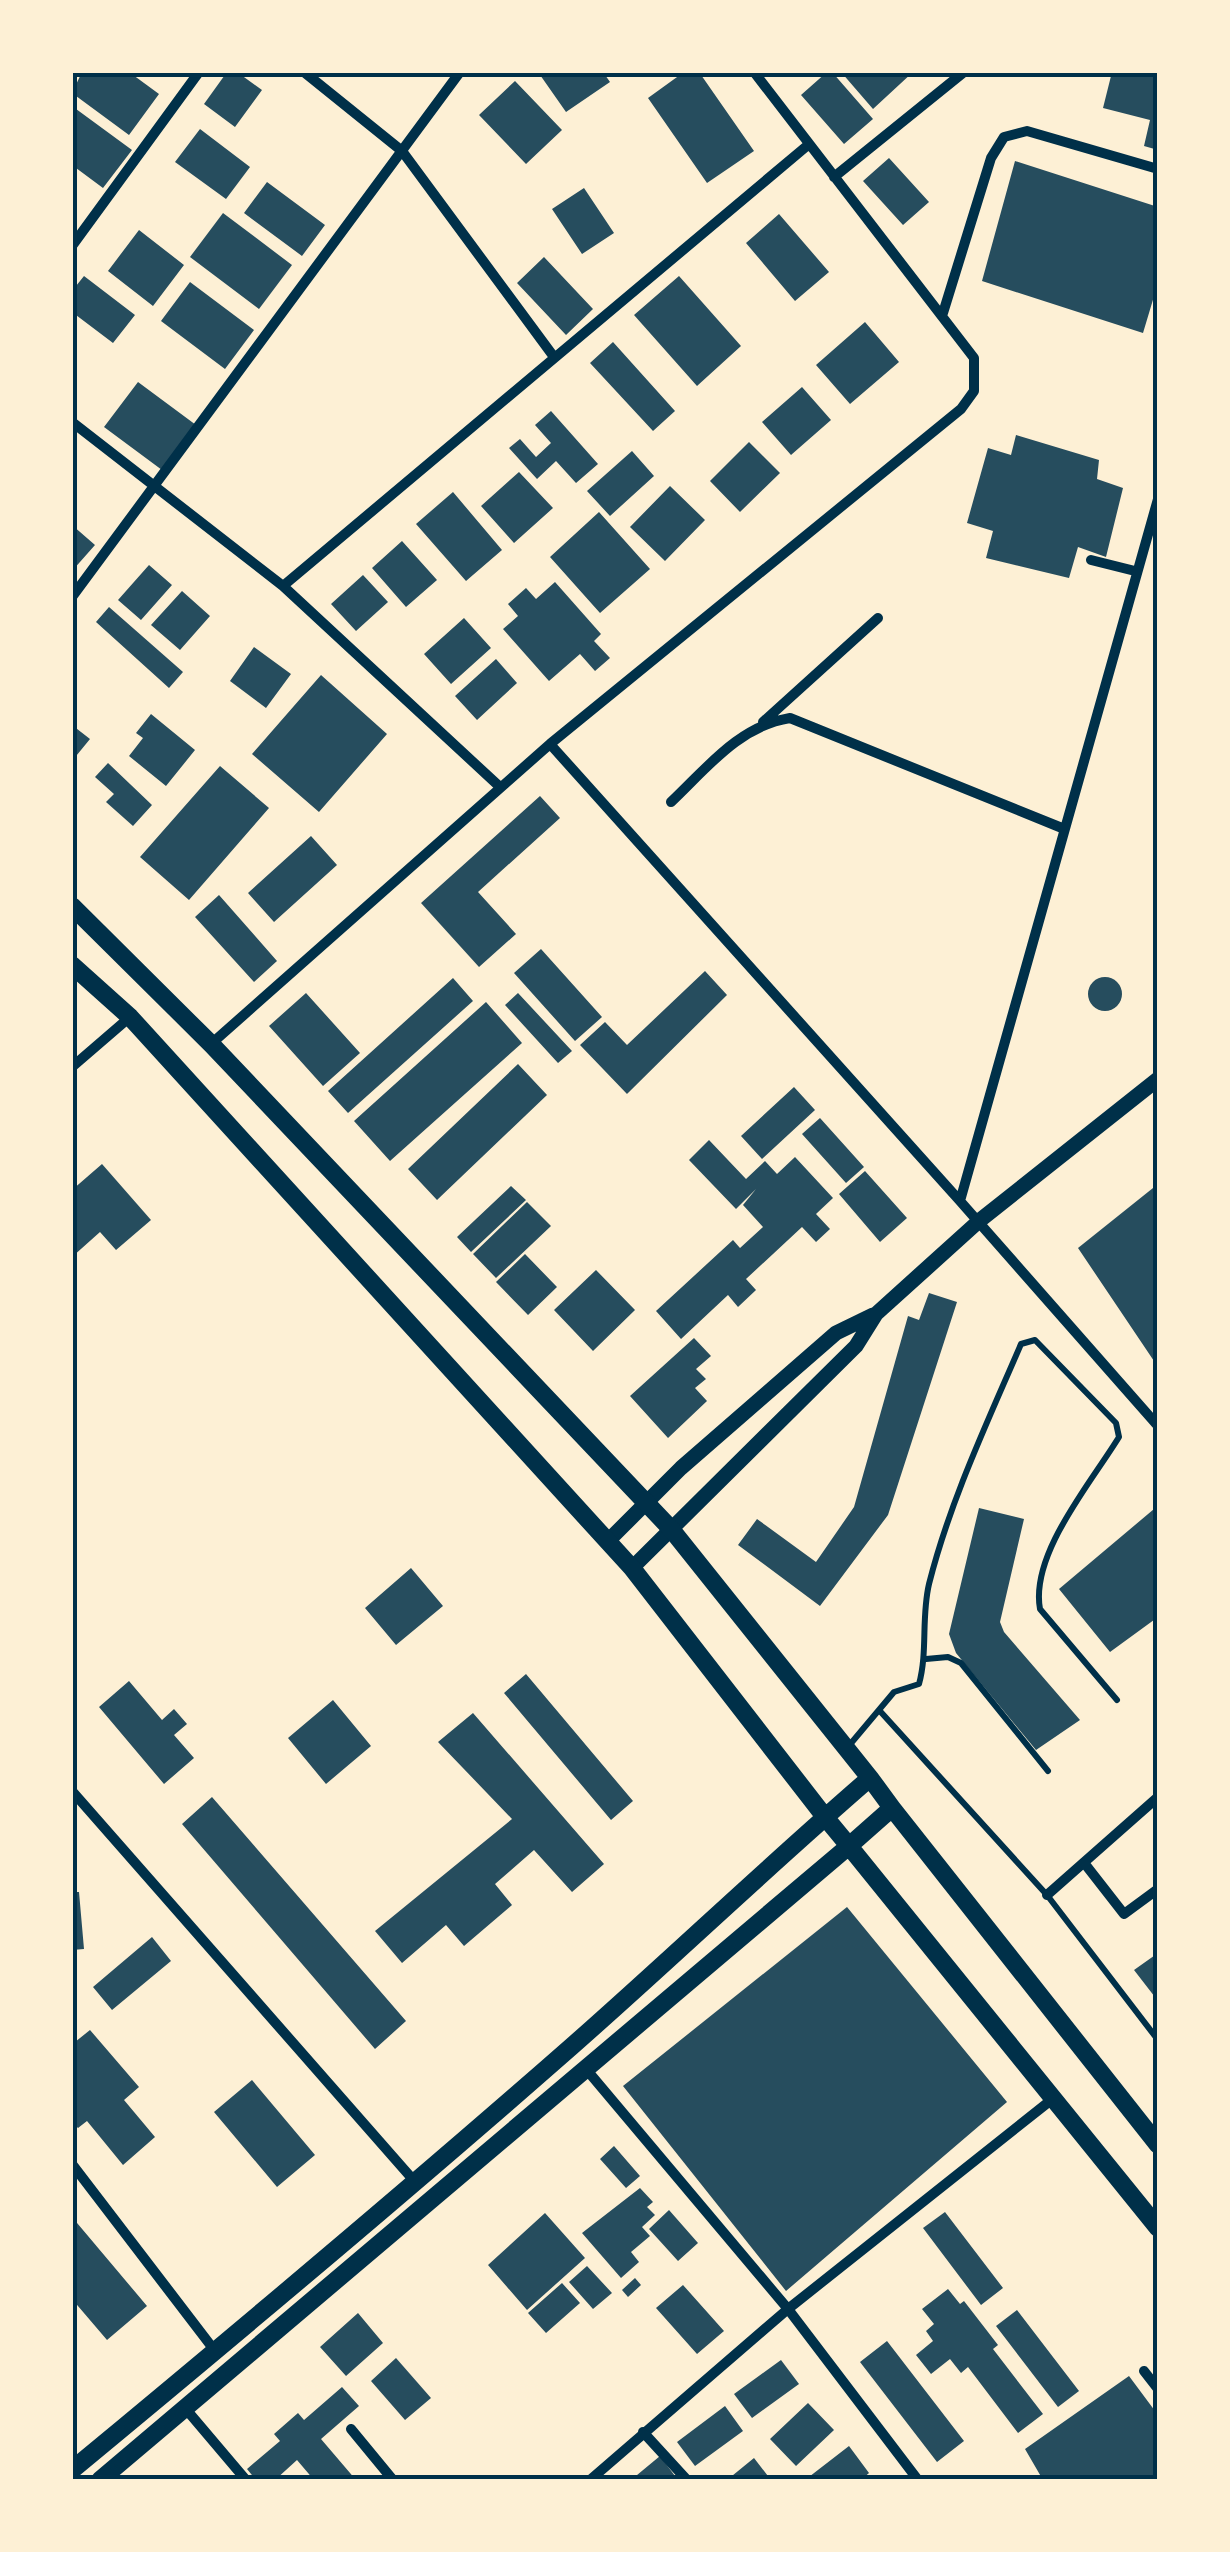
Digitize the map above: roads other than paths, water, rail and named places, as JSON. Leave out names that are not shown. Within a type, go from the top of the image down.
[{"type":"main road","points":[[72,906],[212,1044],[671,1529],[1158,2145]]},
{"type":"main road","points":[[72,965],[130,1018],[632,1568],[825,1816],[1158,2228]]},
{"type":"main road","points":[[72,2470],[416,2183],[870,1778]]},
{"type":"main road","points":[[100,2480],[892,1808]]},
{"type":"street","points":[[72,246],[199,72]]},
{"type":"street","points":[[304,72],[402,151],[554,357]]},
{"type":"street","points":[[72,598],[460,72]]},
{"type":"street","points":[[212,1044],[550,744],[961,409],[974,392],[974,358],[754,72]]},
{"type":"street","points":[[834,178],[964,72]]},
{"type":"street","points":[[943,313],[990,158],[1004,137],[1028,130],[1158,169]]},
{"type":"street","points":[[283,586],[808,145]]},
{"type":"street","points":[[72,422],[283,586],[500,787]]},
{"type":"street","points":[[960,1201],[1062,828],[1158,499]]},
{"type":"street","points":[[1091,560],[1136,571]]},
{"type":"street","points":[[671,802],[878,618]]},
{"type":"street","points":[[762,722],[790,718],[806,721],[1062,828]]},
{"type":"street","points":[[550,744],[1158,1426]]},
{"type":"street","points":[[72,1067],[130,1018]]},
{"type":"street","points":[[632,1568],[856,1346],[876,1314],[978,1222],[1158,1079]]},
{"type":"street","points":[[607,1542],[645,1503],[836,1333],[876,1314]]},
{"type":"street","points":[[72,1791],[416,2183]]},
{"type":"street","points":[[1047,1895],[1158,1797]]},
{"type":"street","points":[[1085,1864],[1124,1914],[1158,1888]]},
{"type":"street","points":[[586,2069],[788,2309],[918,2480]]},
{"type":"street","points":[[590,2480],[788,2309],[1055,2097]]},
{"type":"street","points":[[72,2164],[216,2351]]},
{"type":"street","points":[[1144,2371],[1158,2390]]},
{"type":"street","points":[[185,2408],[246,2480]]},
{"type":"street","points":[[351,2430],[393,2480]]},
{"type":"street","points":[[643,2432],[687,2480]]},
{"type":"lane","points":[[846,1748],[894,1692],[919,1684],[926,1658],[924,1612],[929,1586],[962,1480],[1021,1344],[1035,1340],[1116,1423],[1119,1437],[1053,1541],[1037,1593],[1040,1609],[1117,1700]]},
{"type":"lane","points":[[926,1658],[948,1657],[960,1663],[1048,1770]]},
{"type":"lane","points":[[880,1710],[1047,1895],[1158,2040]]}]
